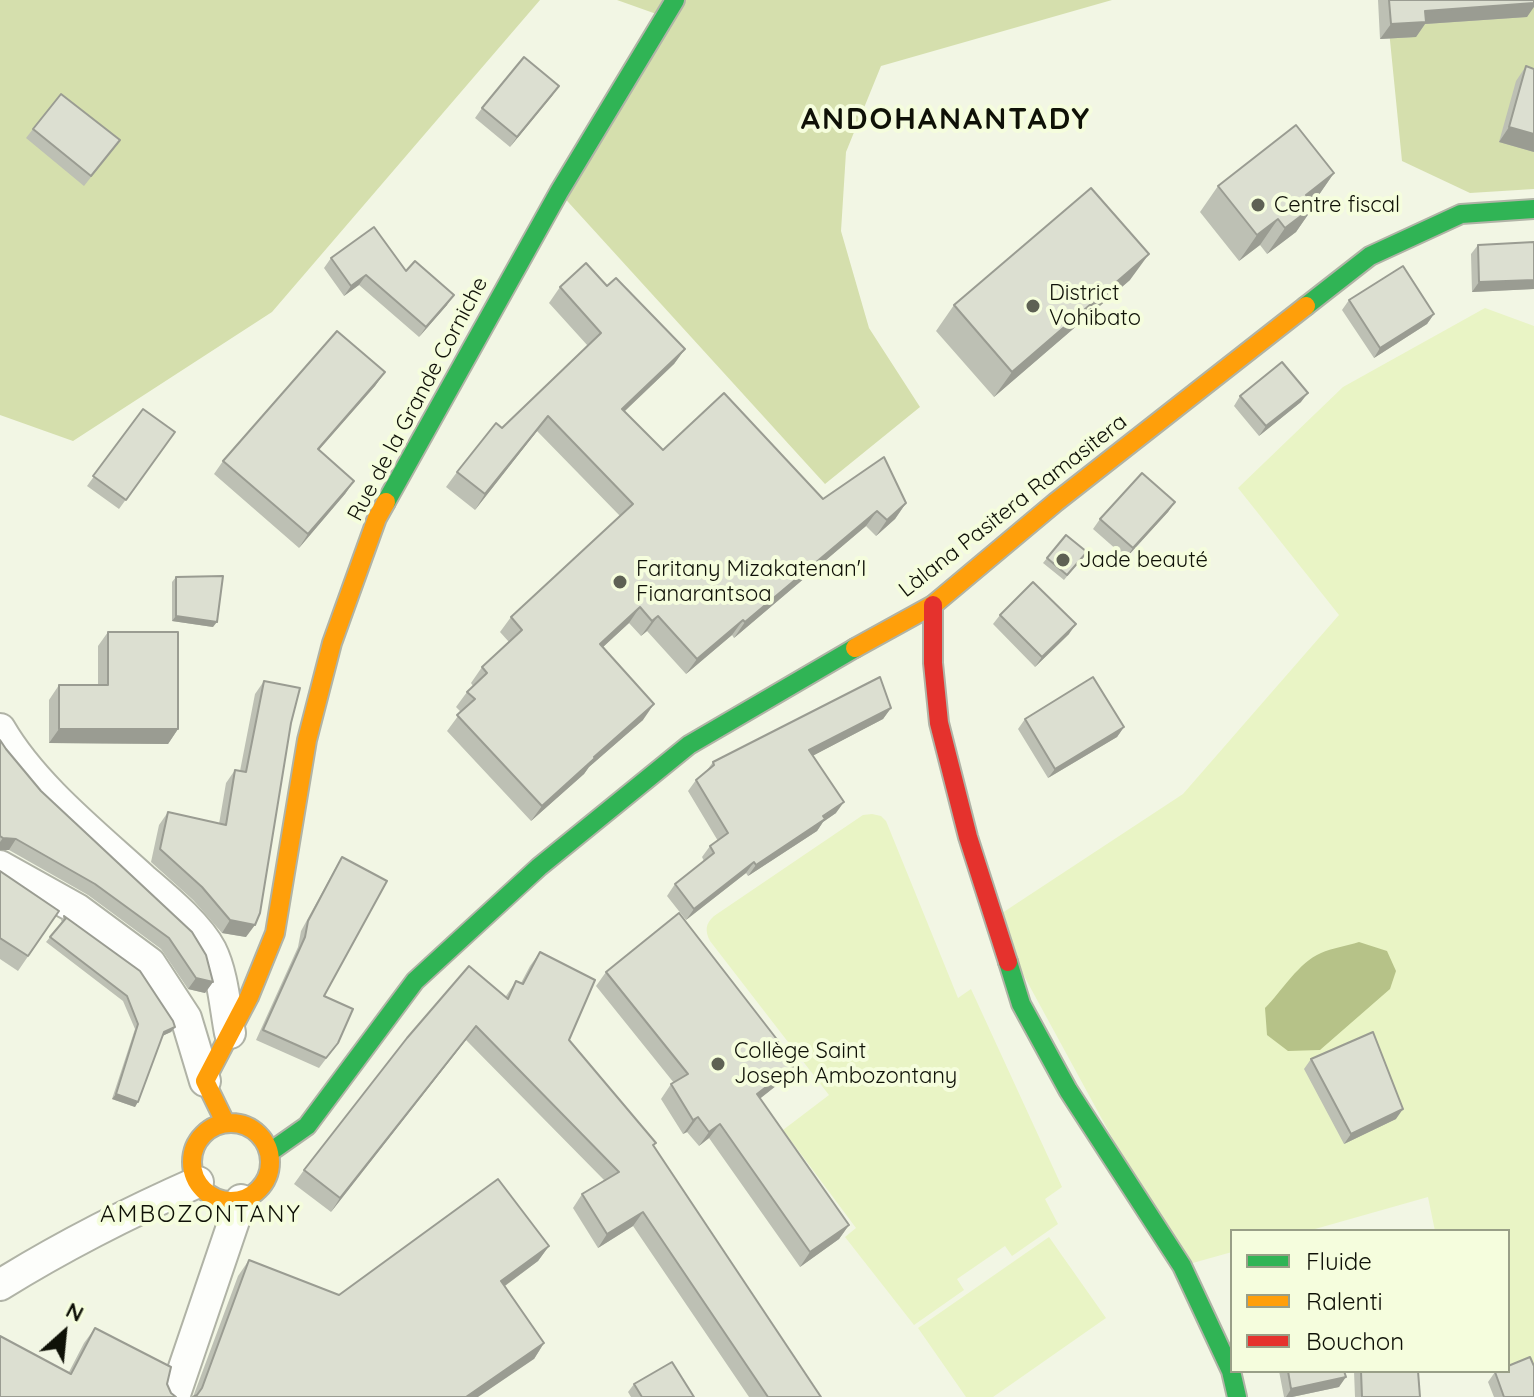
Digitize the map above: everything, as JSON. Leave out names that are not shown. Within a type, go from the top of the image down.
[{"type":"street","name":"Rue de la Grande Corniche","points":[[205,1081],[249,997],[275,933],[311,726],[332,643],[377,518],[559,192],[675,0]]},
{"type":"street","name":"Làlana Pasitera Ramasitera","points":[[270,1152],[307,1126],[415,981],[539,867],[689,745],[933,605],[1056,502],[1370,256],[1461,214],[1534,209]]},
{"type":"street","points":[[933,605],[933,663],[939,723],[968,837],[1021,1004],[1068,1090],[1182,1266],[1230,1369]]},
{"type":"street","points":[[0,729],[66,810],[161,894],[211,950],[230,1033]]},
{"type":"street","points":[[0,866],[77,909],[150,963],[186,1018],[205,1081],[225,1122]]},
{"type":"street","points":[[225,1122],[249,1126],[266,1142],[270,1152],[271,1168],[266,1182],[255,1194],[241,1200],[212,1196],[198,1182],[192,1163],[196,1145],[208,1130],[225,1122]]},
{"type":"street","points":[[0,1285],[83,1238],[198,1182]]},
{"type":"street","points":[[174,1397],[241,1200]]},
{"type":"street","points":[[1231,1373],[1237,1397]]},
{"type":"shaded area","points":[[0,0],[540,0],[272,312],[73,441],[0,415]]},
{"type":"shaded area","points":[[617,0],[1112,0],[881,66],[846,152],[841,231],[869,328],[920,407],[825,484],[559,192],[662,16]]},
{"type":"shaded area","points":[[1386,0],[1534,0],[1534,189],[1470,193],[1402,161]]},
{"type":"shaded area","points":[[1485,308],[1534,326],[1534,1373],[1510,1369],[1510,1229],[1435,1229],[1428,1197],[1315,1229],[1230,1229],[1230,1253],[1182,1266],[993,919],[1183,794],[1339,615],[1238,488],[1343,387]]},
{"type":"shaded area","points":[[872,814],[886,821],[958,998],[971,989],[1062,1187],[1045,1199],[1058,1224],[1012,1256],[1005,1246],[957,1279],[964,1290],[914,1325],[845,1237],[856,1228],[783,1130],[829,1095],[710,941],[707,931],[707,925],[714,916],[863,815]]},
{"type":"shaded area","points":[[1359,942],[1387,951],[1396,971],[1390,989],[1320,1050],[1288,1051],[1267,1035],[1265,1008],[1298,970],[1321,953]]},
{"type":"shaded area","points":[[1049,1237],[1106,1318],[993,1397],[966,1397],[918,1328]]},
{"type":"building","points":[[1389,0],[1534,0],[1534,3],[1425,11],[1426,22],[1391,24]]},
{"type":"building","points":[[524,57],[559,86],[517,137],[482,108]]},
{"type":"building","points":[[1526,66],[1534,69],[1534,134],[1509,127]]},
{"type":"building","points":[[61,94],[120,140],[91,176],[33,129]]},
{"type":"building","name":"Centre fiscal","points":[[1296,125],[1334,173],[1306,195],[1314,206],[1285,228],[1278,219],[1257,235],[1218,186]]},
{"type":"building","name":"District Vohibato","points":[[1091,188],[1149,254],[1012,372],[954,305]]},
{"type":"building","points":[[374,227],[406,271],[415,261],[454,295],[426,327],[366,275],[351,286],[331,258]]},
{"type":"building","points":[[1534,242],[1534,280],[1479,282],[1478,245]]},
{"type":"building","points":[[586,263],[607,286],[616,278],[685,349],[622,409],[663,450],[724,393],[823,499],[884,457],[906,503],[887,520],[877,511],[697,659],[658,616],[652,621],[640,607],[600,644],[654,704],[542,806],[457,715],[475,699],[467,692],[487,673],[482,667],[522,630],[511,617],[633,504],[548,416],[485,494],[457,472],[496,423],[502,428],[601,333],[560,287]]},
{"type":"building","points":[[1403,266],[1434,314],[1380,348],[1349,300]]},
{"type":"building","points":[[337,331],[385,372],[318,449],[354,481],[308,534],[223,461]]},
{"type":"building","points":[[1282,362],[1308,393],[1266,426],[1240,396]]},
{"type":"building","points":[[143,409],[175,432],[126,500],[93,476]]},
{"type":"building","points":[[1142,473],[1175,502],[1133,548],[1100,519]]},
{"type":"building","name":"Jade beauté","points":[[1066,535],[1087,552],[1067,575],[1047,558]]},
{"type":"building","points":[[223,576],[217,622],[176,616],[176,577]]},
{"type":"building","points":[[1033,582],[1076,624],[1042,657],[1000,615]]},
{"type":"building","points":[[108,632],[178,632],[178,729],[59,729],[59,685],[108,685]]},
{"type":"building","points":[[880,677],[891,708],[809,750],[844,802],[823,816],[825,819],[756,865],[754,862],[694,909],[675,884],[714,853],[710,846],[728,833],[696,780],[714,765],[713,762]]},
{"type":"building","points":[[1093,677],[1124,727],[1055,769],[1025,719]]},
{"type":"building","points":[[264,681],[300,688],[291,723],[260,913],[255,925],[230,920],[202,887],[160,849],[168,812],[226,825],[235,770],[246,772]]},
{"type":"building","points":[[0,740],[41,791],[192,932],[206,955],[213,982],[196,978],[169,938],[95,884],[16,839],[0,836]]},
{"type":"building","points":[[342,857],[387,881],[324,996],[353,1009],[338,1043],[326,1058],[263,1030],[305,937],[308,921]]},
{"type":"building","points":[[0,871],[59,911],[28,956],[0,938]]},
{"type":"building","points":[[679,913],[796,1064],[757,1094],[849,1225],[810,1252],[720,1124],[709,1132],[698,1117],[693,1120],[671,1084],[688,1074],[606,972]]},
{"type":"building","points":[[64,916],[140,971],[173,1021],[175,1027],[164,1032],[138,1102],[116,1094],[138,1024],[127,996],[50,937],[66,918]]},
{"type":"building","points":[[540,952],[595,980],[569,1040],[656,1143],[653,1145],[821,1397],[768,1397],[643,1212],[607,1234],[582,1194],[619,1172],[476,1026],[340,1198],[304,1170],[407,1038],[469,966],[508,999],[516,981],[523,984]]},
{"type":"building","points":[[1373,1032],[1403,1109],[1351,1134],[1311,1059]]},
{"type":"building","points":[[498,1179],[549,1246],[501,1281],[544,1343],[466,1397],[193,1397],[202,1388],[249,1260],[339,1295]]},
{"type":"building","points":[[95,1328],[171,1367],[167,1384],[176,1397],[0,1397],[0,1336],[71,1374]]},
{"type":"building","points":[[1530,1357],[1534,1366],[1534,1397],[1504,1397],[1495,1373],[1510,1373],[1510,1365]]},
{"type":"building","points":[[672,1362],[694,1397],[642,1397],[634,1384]]},
{"type":"building","points":[[1288,1373],[1345,1373],[1346,1377],[1291,1389]]},
{"type":"building","points":[[1361,1373],[1418,1373],[1420,1397],[1362,1397]]},
{"type":"traffic: fast","points":[[386,502],[559,192],[675,0]]},
{"type":"traffic: fast","points":[[1306,306],[1370,256],[1461,214],[1534,209]]},
{"type":"traffic: fast","points":[[270,1152],[307,1126],[415,981],[539,867],[689,745],[855,648]]},
{"type":"traffic: fast","points":[[1008,962],[1021,1004],[1068,1090],[1182,1266],[1230,1369]]},
{"type":"traffic: fast","points":[[1231,1373],[1237,1397]]},
{"type":"traffic: slow","points":[[855,648],[933,605],[1056,502],[1306,306]]},
{"type":"traffic: slow","points":[[225,1122],[205,1081],[249,997],[275,933],[307,740],[332,643],[377,518],[386,502]]},
{"type":"traffic: slow","points":[[223,1123],[239,1123],[253,1129],[264,1140],[270,1162],[264,1184],[253,1195],[239,1201],[223,1201],[209,1195],[198,1184],[192,1170],[192,1154],[198,1140],[209,1129],[223,1123]]},
{"type":"traffic: jam","points":[[933,605],[933,663],[939,723],[968,837],[1008,962]]},
{"type":"place","name":"Centre fiscal","points":[[1258,205]]},
{"type":"place","name":"District Vohibato","points":[[1033,306]]},
{"type":"place","name":"Jade beauté","points":[[1063,560]]},
{"type":"place","name":"Faritany Mizakatenan'I Fianarantsoa","points":[[620,582]]},
{"type":"place","name":"Collège Saint Joseph Ambozontany","points":[[718,1064]]},
{"type":"district","name":"ANDOHANANTADY","points":[[946,120]]},
{"type":"district","name":"AMBOZONTANY","points":[[201,1215]]}]
